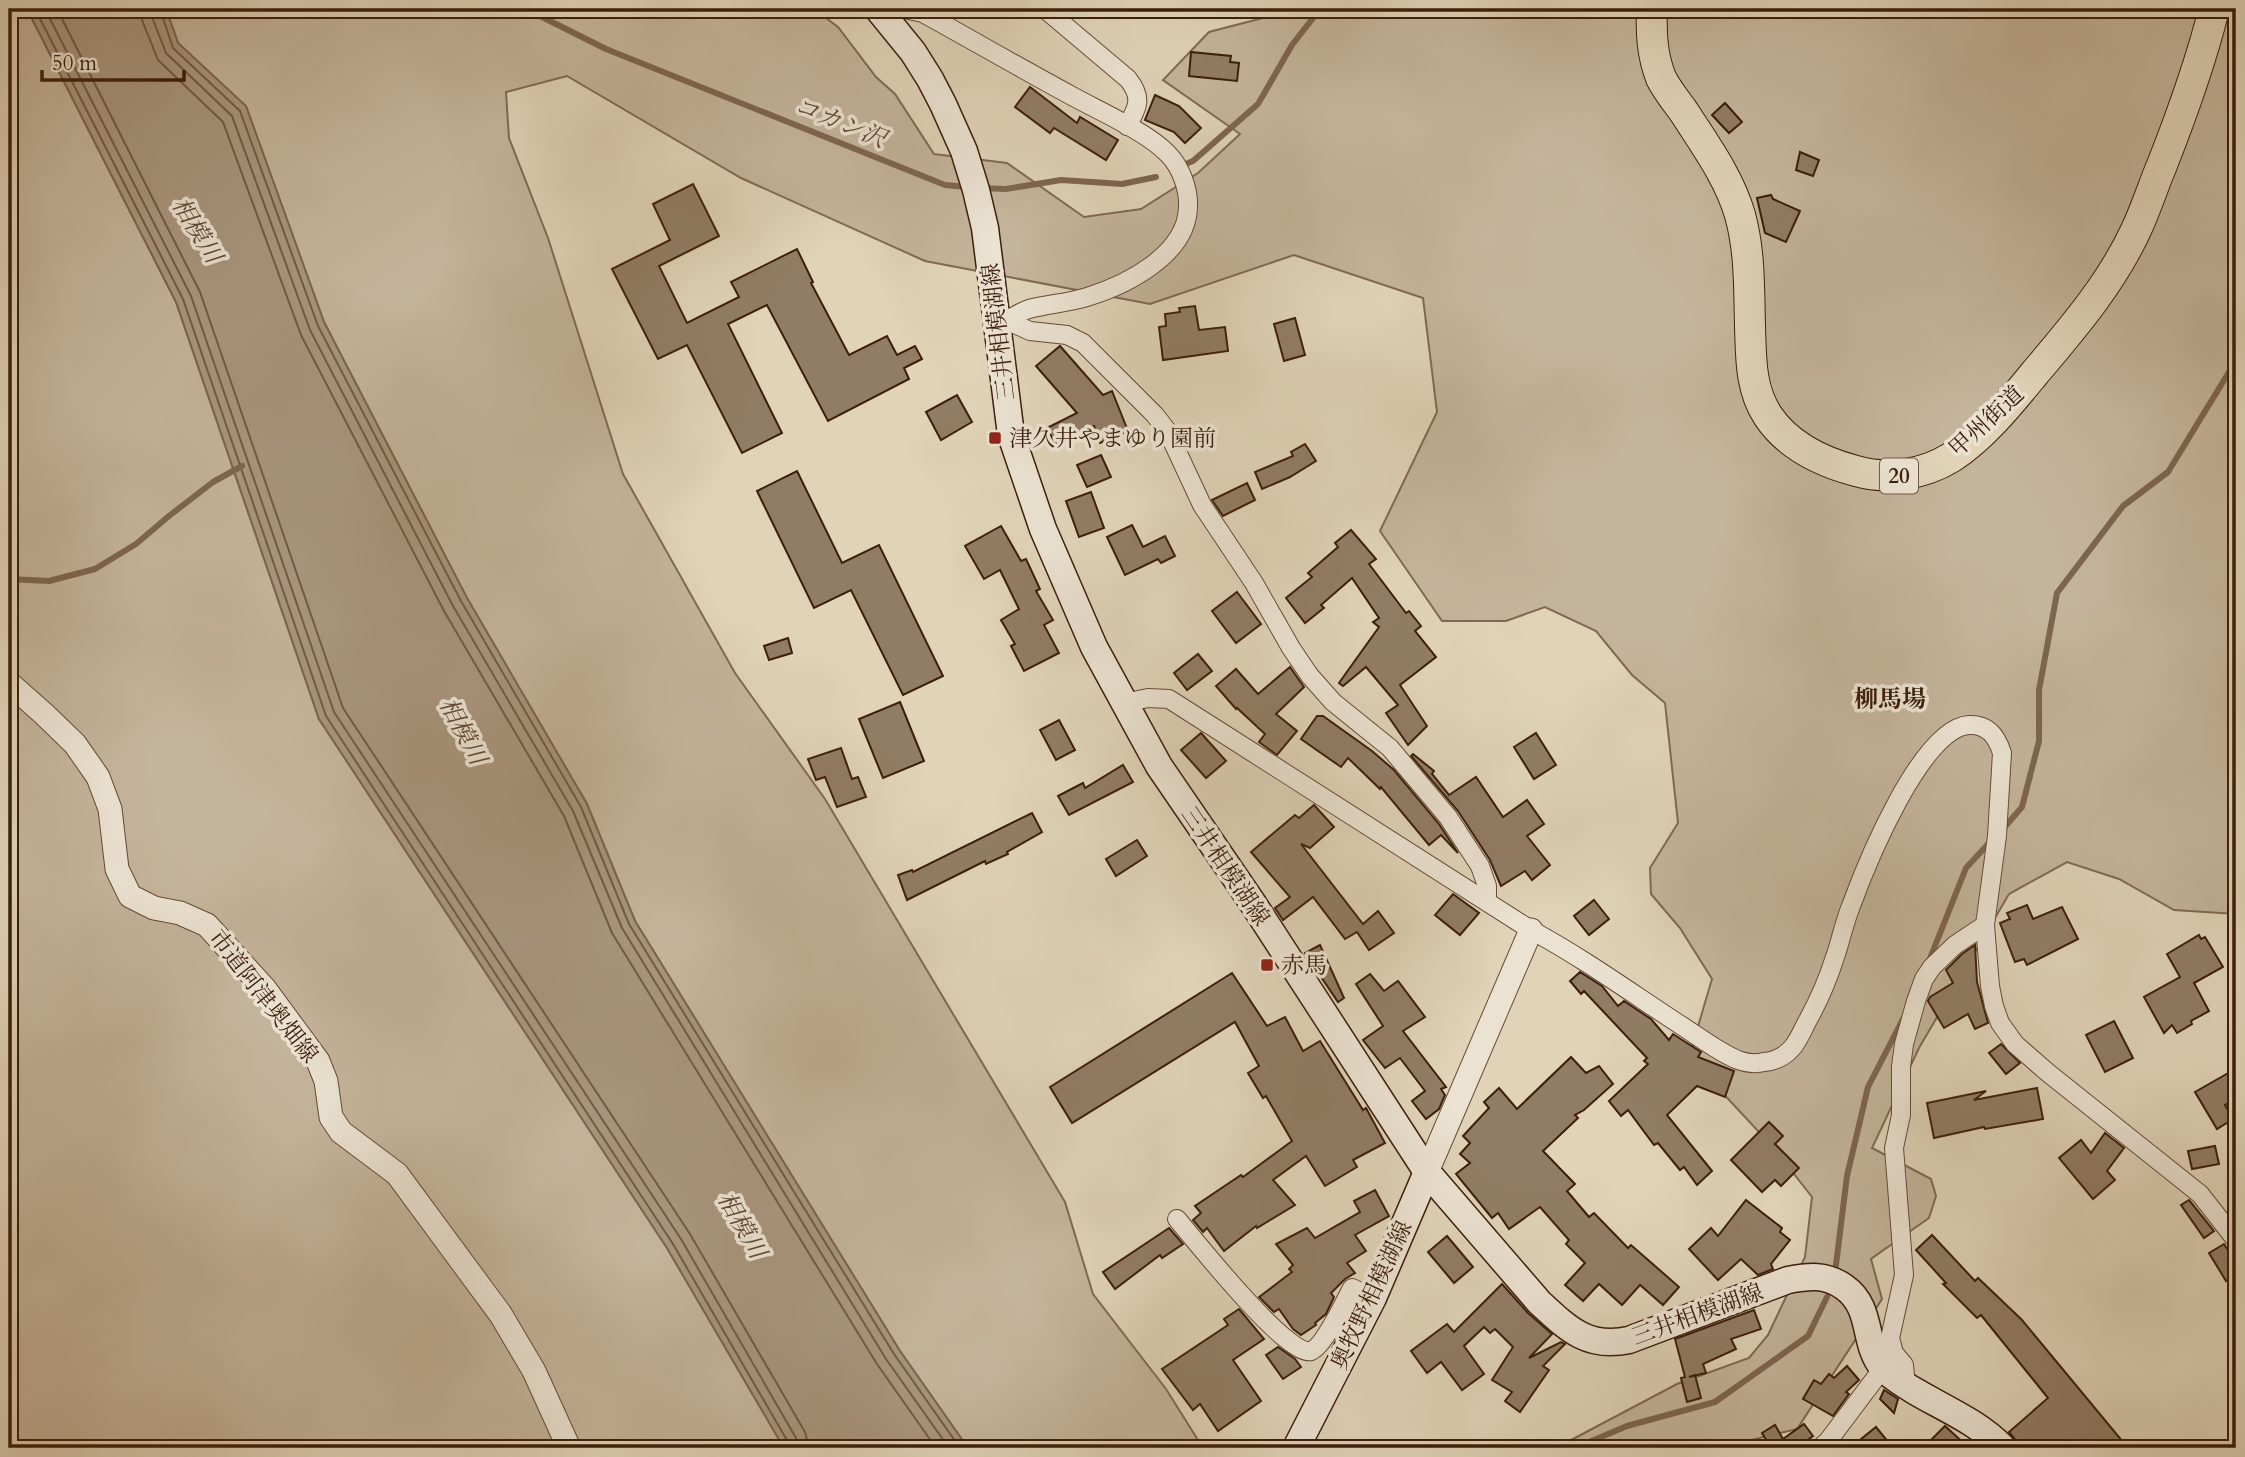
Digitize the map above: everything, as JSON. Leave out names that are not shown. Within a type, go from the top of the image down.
[{"type":"highway","name":"甲州街道","points":[[1652,9],[1653,51],[1662,80],[1717,162],[1739,211],[1747,241],[1751,364],[1758,396],[1769,417],[1804,451],[1847,469],[1894,477],[1935,466],[1953,456],[1983,429],[2009,403],[2081,318],[2099,292],[2136,231],[2206,43],[2214,9]]},
{"type":"main road","name":"三井相模湖線","points":[[878,9],[900,19],[913,52],[943,104],[964,151],[985,228],[992,285],[1002,322],[1009,422],[1043,529],[1094,647],[1158,766],[1252,902],[1427,1172],[1539,1302],[1558,1320],[1591,1340],[1602,1343],[1629,1340],[1788,1280],[1817,1276],[1832,1280],[1857,1298],[1862,1306],[1876,1358],[1883,1368]]},
{"type":"main road","name":"奥牧野相模湖線","points":[[1296,1448],[1373,1298],[1427,1172]]},
{"type":"main road","points":[[1883,1368],[1906,1385],[1968,1421],[2003,1448]]},
{"type":"street","points":[[1045,9],[1128,79],[1135,88],[1138,98],[1135,112],[1127,126]]},
{"type":"street","points":[[900,19],[923,13],[1127,126],[1167,153],[1186,187],[1189,197],[1186,224],[1179,241],[1167,254],[1120,284],[1085,298],[1026,310],[1002,322]]},
{"type":"street","points":[[1002,322],[1030,331],[1067,335],[1083,342],[1155,415],[1168,432],[1202,505],[1254,583],[1310,676],[1333,702],[1390,748],[1448,817],[1480,866],[1487,886],[1487,901]]},
{"type":"street","name":"市道阿津奥畑線","points":[[9,683],[75,744],[98,777],[110,809],[117,869],[130,896],[153,908],[180,913],[208,925],[265,989],[318,1061],[326,1081],[331,1117],[341,1132],[397,1174],[501,1315],[534,1371],[569,1448]]},
{"type":"street","points":[[1124,702],[1148,698],[1169,699],[1738,1060],[1761,1063],[1777,1059],[1792,1049],[1818,1001],[1858,887],[1903,792],[1924,758],[1944,737],[1963,726],[1973,724],[1984,727],[1992,733],[2002,753],[1997,836],[1985,925],[1994,1006],[2000,1023],[2015,1044],[2047,1072],[2200,1194],[2236,1240]]},
{"type":"street","points":[[1906,1385],[1903,1365],[1894,1353],[1890,1338],[1904,1275],[1894,1149],[1900,1115],[1904,1044],[1924,979],[1931,967],[1955,945],[1985,925]]},
{"type":"street","points":[[1427,1172],[1531,930]]},
{"type":"street","points":[[1177,1219],[1279,1334],[1304,1351],[1311,1351],[1318,1346],[1336,1320],[1352,1288],[1373,1298]]},
{"type":"street","points":[[1820,1448],[1883,1368]]},
{"type":"shaded area","points":[[9,9],[27,9],[176,302],[319,719],[667,1248],[784,1448],[9,1448]]},
{"type":"shaded area","points":[[166,9],[814,9],[838,27],[876,77],[895,94],[934,154],[1007,163],[1084,217],[1141,209],[1198,173],[1240,134],[1163,80],[1209,32],[1263,18],[1262,9],[2236,9],[2236,914],[2174,910],[2119,879],[2067,862],[2009,894],[1919,1048],[1872,1148],[1931,1179],[1936,1196],[1929,1218],[1871,1259],[1882,1299],[1797,1429],[1718,1448],[1556,1448],[1677,1384],[1749,1358],[1768,1335],[1805,1257],[1812,1197],[1772,1146],[1689,1057],[1712,979],[1680,928],[1651,894],[1650,868],[1678,823],[1665,703],[1632,675],[1596,631],[1545,607],[1506,621],[1442,621],[1380,531],[1437,412],[1423,298],[1294,255],[1150,304],[925,261],[741,178],[567,76],[506,92],[509,138],[548,238],[623,474],[735,673],[825,799],[1065,1202],[1093,1294],[1166,1389],[1203,1448],[968,1448],[900,1351],[635,921],[587,804],[467,598],[324,322],[246,107],[178,43]]},
{"type":"water","name":"相模川","points":[[27,9],[166,9],[178,43],[246,106],[324,322],[467,598],[587,804],[635,921],[900,1351],[968,1448],[784,1448],[667,1248],[319,719],[176,302]]},
{"type":"building","points":[[1191,52],[1231,56],[1230,62],[1239,63],[1237,81],[1189,76]]},
{"type":"building","points":[[1030,87],[1077,123],[1080,117],[1118,140],[1106,160],[1054,128],[1050,133],[1015,107]]},
{"type":"building","points":[[1155,95],[1179,106],[1201,128],[1185,143],[1174,132],[1145,120]]},
{"type":"building","points":[[1725,103],[1742,122],[1729,133],[1712,115]]},
{"type":"building","points":[[1800,152],[1819,160],[1813,176],[1796,170]]},
{"type":"building","points":[[693,184],[719,236],[659,266],[687,323],[739,297],[731,282],[797,249],[813,282],[811,283],[849,355],[887,336],[897,355],[915,346],[922,359],[904,368],[909,379],[828,421],[767,305],[728,324],[782,433],[742,453],[687,345],[658,359],[612,269],[670,240],[653,204]]},
{"type":"building","points":[[1771,195],[1773,199],[1800,211],[1786,242],[1765,233],[1757,198]]},
{"type":"building","points":[[1195,306],[1199,330],[1225,327],[1228,351],[1163,360],[1159,327],[1166,326],[1165,314],[1180,312],[1179,308]]},
{"type":"building","points":[[1295,318],[1305,355],[1284,361],[1274,324]]},
{"type":"building","points":[[1060,346],[1103,395],[1112,391],[1128,431],[1100,443],[1094,426],[1055,444],[1047,428],[1077,413],[1036,366]]},
{"type":"building","points":[[957,395],[972,422],[941,440],[926,412]]},
{"type":"building","points":[[1305,444],[1316,461],[1290,477],[1262,489],[1255,472],[1293,456],[1291,452]]},
{"type":"building","points":[[1101,455],[1111,477],[1087,487],[1077,465]]},
{"type":"building","points":[[797,471],[842,563],[879,545],[943,676],[903,695],[851,590],[814,608],[757,491]]},
{"type":"building","points":[[1247,483],[1255,500],[1223,516],[1212,500]]},
{"type":"building","points":[[1091,492],[1104,528],[1079,537],[1066,501]]},
{"type":"building","points":[[1132,525],[1143,547],[1165,536],[1175,556],[1161,563],[1158,559],[1125,575],[1107,537]]},
{"type":"building","points":[[1001,526],[1021,561],[1026,559],[1040,589],[1036,591],[1053,620],[1044,625],[1059,653],[1024,671],[1011,646],[1015,644],[1001,620],[1019,609],[1000,570],[984,579],[965,546]]},
{"type":"building","points":[[1351,530],[1376,559],[1369,564],[1406,613],[1409,611],[1421,626],[1415,631],[1436,657],[1400,685],[1427,726],[1408,745],[1386,713],[1398,705],[1366,667],[1343,686],[1339,683],[1379,627],[1373,622],[1379,618],[1352,578],[1321,605],[1324,608],[1305,623],[1286,598],[1312,577],[1308,573],[1338,547],[1335,543]]},
{"type":"building","points":[[1237,592],[1261,624],[1236,643],[1212,611]]},
{"type":"building","points":[[788,638],[792,653],[769,660],[764,646]]},
{"type":"building","points":[[1198,654],[1212,671],[1187,690],[1174,673]]},
{"type":"building","points":[[1290,667],[1304,687],[1276,714],[1297,731],[1277,755],[1259,742],[1265,734],[1236,709],[1216,686],[1236,669],[1258,694]]},
{"type":"building","points":[[900,702],[924,761],[883,778],[859,719]]},
{"type":"building","points":[[1317,716],[1323,716],[1394,770],[1439,824],[1458,853],[1441,835],[1429,845],[1381,787],[1380,789],[1348,758],[1341,767],[1301,739]]},
{"type":"building","points":[[1059,720],[1075,750],[1056,760],[1040,730]]},
{"type":"building","points":[[1201,733],[1226,761],[1206,778],[1181,750]]},
{"type":"building","points":[[1536,733],[1556,765],[1534,779],[1514,747]]},
{"type":"building","points":[[841,748],[852,779],[858,777],[866,797],[837,807],[825,777],[816,780],[808,759]]},
{"type":"building","points":[[1413,754],[1434,771],[1432,774],[1449,795],[1476,777],[1503,817],[1527,800],[1544,824],[1527,836],[1550,865],[1532,880],[1525,871],[1501,886],[1490,860],[1458,811],[1411,756]]},
{"type":"building","points":[[1123,765],[1133,782],[1069,815],[1058,796],[1083,783],[1085,788]]},
{"type":"building","points":[[1314,805],[1334,827],[1310,848],[1301,844],[1363,924],[1378,911],[1394,933],[1369,950],[1357,932],[1345,939],[1313,897],[1283,920],[1275,908],[1290,897],[1251,852],[1295,815],[1299,818]]},
{"type":"building","points":[[1032,813],[1042,832],[1007,852],[1008,854],[986,864],[985,861],[907,900],[898,875],[912,870],[913,872]]},
{"type":"building","points":[[1137,840],[1147,856],[1116,876],[1106,859]]},
{"type":"building","points":[[1453,894],[1479,913],[1460,935],[1435,915]]},
{"type":"building","points":[[1594,900],[1609,919],[1589,935],[1574,916]]},
{"type":"building","points":[[2027,905],[2033,919],[2062,907],[2078,939],[2027,965],[2024,959],[2015,962],[2000,923],[2010,919],[2007,913]]},
{"type":"building","points":[[2199,935],[2201,939],[2205,937],[2223,967],[2194,983],[2209,1011],[2177,1033],[2172,1025],[2164,1033],[2144,997],[2180,977],[2167,954]]},
{"type":"building","points":[[1320,945],[1344,998],[1338,1002],[1305,953]]},
{"type":"building","points":[[1975,945],[1977,982],[1988,1023],[1975,1029],[1968,1014],[1944,1028],[1928,1001],[1953,983],[1946,970]]},
{"type":"building","points":[[1580,972],[1602,986],[1618,1006],[1624,1001],[1651,1019],[1669,1040],[1673,1034],[1701,1052],[1698,1057],[1734,1071],[1725,1097],[1697,1086],[1667,1115],[1712,1171],[1697,1185],[1684,1167],[1680,1170],[1658,1143],[1654,1145],[1628,1110],[1621,1116],[1609,1101],[1648,1064],[1644,1061],[1647,1058],[1584,991],[1581,994],[1570,981]]},
{"type":"building","points":[[1232,973],[1267,1026],[1285,1017],[1303,1051],[1320,1041],[1363,1110],[1366,1108],[1385,1143],[1353,1160],[1357,1167],[1325,1186],[1306,1156],[1273,1180],[1295,1205],[1257,1228],[1256,1226],[1224,1251],[1207,1228],[1203,1232],[1193,1220],[1201,1213],[1195,1206],[1241,1175],[1243,1177],[1292,1141],[1266,1096],[1263,1098],[1248,1073],[1259,1066],[1235,1022],[1072,1123],[1050,1087]]},
{"type":"building","points":[[1370,974],[1384,991],[1398,981],[1425,1017],[1403,1031],[1446,1087],[1441,1089],[1445,1095],[1439,1109],[1426,1119],[1412,1101],[1425,1091],[1400,1058],[1385,1068],[1363,1040],[1383,1026],[1356,984]]},
{"type":"building","points":[[2114,1021],[2133,1058],[2105,1072],[2086,1035]]},
{"type":"building","points":[[2001,1044],[2020,1063],[2006,1074],[1989,1053]]},
{"type":"building","points":[[1571,1057],[1586,1073],[1599,1066],[1613,1084],[1575,1115],[1578,1118],[1543,1151],[1575,1184],[1567,1191],[1589,1217],[1594,1213],[1628,1248],[1631,1245],[1679,1287],[1663,1305],[1640,1285],[1622,1305],[1599,1284],[1583,1301],[1565,1285],[1585,1263],[1566,1244],[1569,1240],[1540,1207],[1509,1229],[1498,1213],[1492,1218],[1456,1174],[1470,1163],[1460,1154],[1470,1143],[1463,1136],[1489,1108],[1484,1102],[1499,1088],[1517,1109]]},
{"type":"building","points":[[2230,1072],[2236,1083],[2236,1098],[2225,1105],[2233,1119],[2217,1129],[2195,1092]]},
{"type":"building","points":[[2037,1088],[2043,1119],[1985,1129],[1984,1127],[1934,1138],[1927,1103],[1986,1091],[1974,1100]]},
{"type":"building","points":[[1769,1122],[1783,1136],[1775,1144],[1799,1168],[1781,1186],[1775,1180],[1762,1192],[1731,1160]]},
{"type":"building","points":[[2105,1133],[2124,1148],[2107,1171],[2115,1180],[2093,1199],[2059,1158],[2081,1140],[2091,1153]]},
{"type":"building","points":[[2215,1146],[2219,1164],[2192,1169],[2188,1151]]},
{"type":"building","points":[[1375,1190],[1389,1216],[1355,1235],[1366,1251],[1347,1263],[1355,1273],[1331,1293],[1334,1297],[1326,1314],[1301,1335],[1293,1329],[1279,1309],[1274,1312],[1259,1297],[1292,1272],[1289,1269],[1293,1265],[1276,1244],[1307,1228],[1315,1238],[1360,1212],[1354,1201]]},
{"type":"building","points":[[1746,1200],[1782,1228],[1780,1232],[1790,1240],[1771,1264],[1773,1269],[1758,1275],[1741,1259],[1718,1280],[1689,1249],[1711,1228],[1718,1236]]},
{"type":"building","points":[[2189,1200],[2214,1231],[2204,1238],[2181,1205]]},
{"type":"building","points":[[1169,1228],[1183,1244],[1162,1258],[1160,1255],[1115,1289],[1103,1272]]},
{"type":"building","points":[[1932,1235],[1975,1281],[1978,1278],[2022,1320],[2128,1448],[2018,1448],[2018,1443],[2009,1432],[2048,1398],[1981,1315],[1977,1318],[1943,1284],[1946,1283],[1916,1250]]},
{"type":"building","points":[[1447,1236],[1473,1267],[1454,1283],[1428,1252]]},
{"type":"building","points":[[2224,1244],[2236,1263],[2236,1274],[2226,1281],[2209,1253]]},
{"type":"building","points":[[1502,1284],[1528,1313],[1552,1334],[1529,1358],[1561,1342],[1565,1344],[1543,1366],[1549,1370],[1520,1412],[1505,1401],[1512,1392],[1492,1380],[1513,1347],[1495,1329],[1490,1333],[1484,1327],[1464,1346],[1484,1374],[1462,1390],[1441,1362],[1427,1373],[1411,1351],[1447,1324],[1454,1332]]},
{"type":"building","points":[[1239,1309],[1264,1339],[1233,1360],[1261,1401],[1218,1431],[1200,1404],[1193,1410],[1162,1369],[1228,1325],[1224,1319]]},
{"type":"building","points":[[1754,1310],[1761,1329],[1731,1339],[1736,1349],[1703,1364],[1706,1373],[1695,1376],[1701,1398],[1687,1402],[1681,1378],[1685,1377],[1675,1339]]},
{"type":"building","points":[[1278,1347],[1301,1367],[1283,1379],[1266,1355]]},
{"type":"building","points":[[1847,1366],[1859,1380],[1846,1392],[1849,1394],[1833,1416],[1803,1399],[1814,1380],[1821,1384],[1829,1374],[1834,1378]]},
{"type":"building","points":[[1884,1390],[1898,1399],[1894,1413],[1880,1399]]},
{"type":"building","points":[[1804,1424],[1813,1436],[1805,1442],[1809,1448],[1771,1448],[1762,1433],[1775,1425],[1783,1439]]},
{"type":"building","points":[[1945,1426],[1969,1448],[1923,1448]]},
{"type":"building","points":[[1876,1427],[1893,1448],[1850,1448]]},
{"type":"waterway","name":"コカン沢","points":[[526,9],[606,49],[945,185],[967,187]]},
{"type":"waterway","name":"コカン沢","points":[[1183,165],[1193,161],[1258,104],[1292,45],[1320,9]]},
{"type":"waterway","name":"コカン沢","points":[[981,188],[1006,189],[1061,180],[1122,184],[1156,177]]},
{"type":"waterway","points":[[2003,829],[2022,807],[2039,741],[2039,690],[2057,593],[2123,506],[2168,472],[2229,372]]},
{"type":"waterway","points":[[9,579],[49,581],[95,569],[136,544],[213,482],[242,466]]},
{"type":"waterway","points":[[1929,961],[1966,868],[1990,842]]},
{"type":"waterway","points":[[1835,1273],[1847,1176],[1868,1087],[1903,1019]]},
{"type":"waterway","points":[[1575,1448],[1627,1426],[1715,1402],[1808,1336],[1827,1297]]},
{"type":"place","name":"津久井やまゆり園前","points":[[995,438]]},
{"type":"place","name":"赤馬","points":[[1267,965]]},
{"type":"district","name":"柳馬場","points":[[1890,699]]}]
